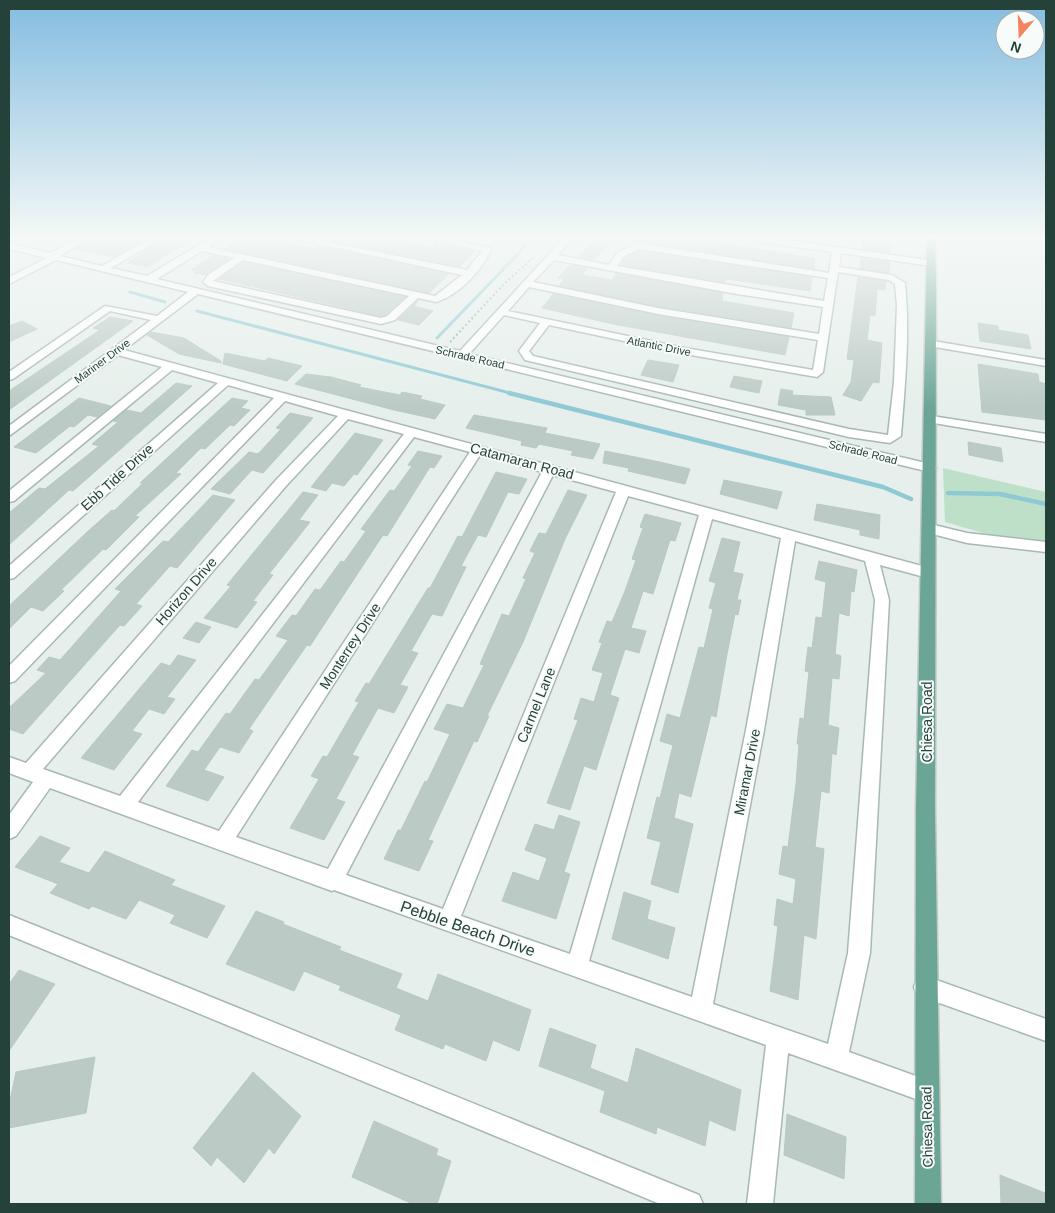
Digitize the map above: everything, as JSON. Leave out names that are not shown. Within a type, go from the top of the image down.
[{"type":"main road","name":"Chiesa Road","points":[[928,1204],[925,987],[928,573],[933,344],[932,296]]},
{"type":"street","name":"Mariner Drive","points":[[9,432],[191,296]]},
{"type":"street","name":"Schrade Road","points":[[211,296],[930,468]]},
{"type":"street","points":[[263,296],[381,322],[391,318],[415,296],[436,299],[443,296]]},
{"type":"street","points":[[462,355],[516,296]]},
{"type":"street","points":[[585,296],[823,338],[830,296]]},
{"type":"street","points":[[769,296],[828,306]]},
{"type":"street","points":[[546,322],[524,352],[529,358],[849,433],[890,438],[895,436],[897,429],[901,296]]},
{"type":"street","points":[[9,377],[108,308],[158,319]]},
{"type":"street","name":"Atlantic Drive","points":[[501,312],[814,374],[818,372],[823,338]]},
{"type":"street","points":[[933,344],[1046,363]]},
{"type":"street","name":"Catamaran Road","points":[[115,351],[928,573]]},
{"type":"street","points":[[9,498],[170,366]]},
{"type":"street","name":"Ebb Tide Drive","points":[[9,574],[226,381]]},
{"type":"street","points":[[9,676],[283,396]]},
{"type":"street","name":"Horizon Drive","points":[[9,830],[37,776],[281,483],[347,413]]},
{"type":"street","points":[[932,420],[1046,438]]},
{"type":"street","points":[[123,807],[412,431]]},
{"type":"street","name":"Monterrey Drive","points":[[222,842],[478,449]]},
{"type":"street","points":[[332,881],[550,469]]},
{"type":"street","name":"Carmel Lane","points":[[448,922],[624,489]]},
{"type":"street","points":[[577,966],[707,512]]},
{"type":"street","points":[[930,529],[967,538],[1046,547]]},
{"type":"street","name":"Miramar Drive","points":[[702,1010],[753,740],[789,534]]},
{"type":"street","points":[[836,1058],[859,953],[882,600],[870,557]]},
{"type":"street","name":"Pebble Beach Drive","points":[[9,766],[927,1091]]},
{"type":"street","points":[[9,925],[690,1204]]},
{"type":"street","points":[[925,987],[1046,1030]]},
{"type":"street","points":[[760,1204],[778,1037]]},
{"type":"path","points":[[442,350],[493,296]]},
{"type":"green space","points":[[943,468],[1046,492],[1046,543],[1000,538],[945,522]]},
{"type":"building","points":[[292,296],[405,297],[386,314],[381,316]]},
{"type":"building","points":[[552,296],[561,296],[658,316],[789,337],[785,355],[613,324],[542,308]]},
{"type":"building","points":[[607,296],[723,296],[722,301],[794,313],[791,328]]},
{"type":"building","points":[[856,296],[877,296],[875,316],[870,315],[867,340],[882,343],[879,383],[873,382],[861,401],[843,395],[851,382],[854,360],[847,359]]},
{"type":"building","points":[[419,300],[414,306],[433,311],[419,325],[398,320]]},
{"type":"building","points":[[110,317],[133,321],[9,410],[9,391],[100,330],[93,328]]},
{"type":"building","points":[[22,321],[37,329],[9,342],[9,326]]},
{"type":"building","points":[[978,323],[998,326],[998,330],[1028,335],[1031,349],[980,341]]},
{"type":"building","points":[[151,332],[184,338],[221,361],[221,363],[179,354],[147,335]]},
{"type":"building","points":[[225,353],[265,361],[268,358],[302,366],[287,381],[223,364]]},
{"type":"building","points":[[648,360],[679,365],[673,382],[641,375]]},
{"type":"building","points":[[978,364],[1038,374],[1039,382],[1046,384],[1046,420],[982,412]]},
{"type":"building","points":[[306,374],[331,377],[361,385],[359,387],[400,395],[402,392],[422,396],[420,399],[445,405],[435,419],[394,410],[295,384]]},
{"type":"building","points":[[734,376],[762,381],[759,393],[730,387]]},
{"type":"building","points":[[176,383],[192,386],[73,491],[69,490],[9,545],[9,513],[39,488],[45,489],[99,446],[92,444],[118,422],[113,421],[127,410],[141,413]]},
{"type":"building","points":[[781,389],[793,391],[792,395],[831,397],[835,415],[806,415],[806,410],[778,405]]},
{"type":"building","points":[[79,398],[111,406],[97,417],[88,415],[74,427],[70,426],[36,453],[14,447]]},
{"type":"building","points":[[232,398],[248,401],[241,408],[250,410],[234,426],[230,425],[205,449],[201,448],[176,473],[181,474],[135,516],[139,517],[106,550],[103,549],[61,590],[64,591],[43,611],[31,607],[9,629],[9,606],[86,533],[112,510],[114,511],[143,483],[140,483]]},
{"type":"building","points":[[290,413],[313,418],[263,473],[252,470],[230,494],[211,489],[249,452],[258,454],[281,429],[276,428]]},
{"type":"building","points":[[474,415],[547,428],[545,433],[600,444],[593,459],[571,455],[573,451],[539,444],[536,448],[521,445],[522,441],[466,428]]},
{"type":"building","points":[[355,433],[383,440],[357,475],[354,474],[344,486],[332,483],[326,491],[311,487]]},
{"type":"building","points":[[968,442],[1001,448],[1003,462],[969,455]]},
{"type":"building","points":[[418,451],[442,456],[434,468],[430,467],[387,536],[383,535],[310,646],[307,645],[249,729],[253,731],[239,753],[220,747],[204,770],[224,777],[208,801],[166,786],[192,750],[198,752],[226,713],[230,714],[255,679],[259,680],[288,640],[276,636],[292,615],[296,616],[315,589],[320,590],[341,561],[344,562],[366,531],[361,529],[390,490],[394,491],[412,466],[408,465]]},
{"type":"building","points":[[605,451],[690,469],[685,484],[628,471],[629,468],[603,463]]},
{"type":"building","points":[[496,472],[527,479],[519,494],[508,492],[486,537],[478,535],[461,566],[466,567],[442,616],[432,614],[411,651],[418,653],[400,685],[408,687],[394,713],[378,708],[352,755],[359,757],[336,799],[345,802],[324,840],[290,828],[319,779],[311,776],[323,756],[327,757],[359,702],[355,701],[366,683],[369,684],[428,588],[430,588],[458,536],[462,537]]},
{"type":"building","points":[[724,480],[782,492],[777,509],[720,494]]},
{"type":"building","points":[[568,490],[587,495],[565,539],[523,642],[487,716],[489,716],[477,742],[474,741],[428,840],[433,841],[419,871],[384,859],[398,830],[401,830],[425,781],[427,782],[450,734],[434,729],[447,704],[463,708],[484,665],[480,664],[502,614],[509,616],[526,579],[523,578],[535,553],[530,551],[539,533],[546,534]]},
{"type":"building","points":[[303,492],[318,495],[299,520],[310,522],[269,574],[273,575],[253,601],[257,602],[237,628],[204,618],[231,586],[227,585]]},
{"type":"building","points":[[213,495],[235,500],[177,568],[170,566],[136,604],[142,606],[124,626],[120,625],[23,734],[9,729],[9,708],[46,673],[37,670],[49,657],[60,660],[121,591],[115,589],[163,541],[168,542]]},
{"type":"building","points":[[817,504],[880,515],[879,539],[860,535],[860,530],[814,520]]},
{"type":"building","points":[[645,514],[681,523],[675,541],[670,540],[653,594],[643,591],[631,628],[646,631],[639,653],[625,649],[610,695],[619,698],[596,770],[584,766],[570,810],[547,803],[578,720],[574,719],[581,698],[594,702],[603,673],[592,670],[602,643],[599,642],[607,621],[612,622],[625,591],[636,560],[632,559],[643,528],[640,527]]},
{"type":"building","points":[[722,538],[740,542],[733,572],[743,574],[737,600],[741,600],[738,615],[735,614],[716,717],[711,715],[691,797],[679,793],[674,818],[693,824],[678,893],[651,884],[661,842],[647,838],[657,797],[660,798],[673,745],[660,741],[667,714],[680,718],[699,647],[704,648],[713,609],[709,608],[716,583],[709,581]]},
{"type":"building","points":[[819,561],[857,570],[854,592],[851,591],[849,616],[839,613],[835,654],[841,656],[839,679],[832,678],[828,725],[839,728],[836,755],[832,753],[829,793],[821,791],[815,847],[824,849],[816,939],[804,935],[798,1000],[770,991],[778,926],[774,925],[777,899],[793,904],[796,879],[779,874],[783,846],[788,847],[796,784],[800,718],[804,719],[809,672],[805,671],[808,647],[812,648],[816,617],[822,618],[826,582],[815,579]]},
{"type":"building","points":[[196,622],[211,627],[199,643],[183,638]]},
{"type":"building","points":[[178,655],[196,660],[167,697],[175,699],[164,714],[149,709],[132,731],[142,734],[114,770],[81,758],[161,663],[170,666]]},
{"type":"building","points":[[559,815],[580,822],[564,872],[570,874],[556,919],[502,901],[513,872],[539,881],[547,858],[525,850],[535,824],[554,830]]},
{"type":"building","points":[[40,836],[70,848],[59,862],[89,873],[105,851],[175,880],[171,885],[225,906],[207,938],[170,923],[175,915],[139,900],[126,919],[92,906],[89,909],[50,893],[58,884],[15,867]]},
{"type":"building","points":[[624,892],[651,901],[647,919],[675,928],[668,959],[612,939]]},
{"type":"building","points":[[256,911],[341,947],[339,950],[402,974],[396,988],[428,1001],[438,974],[531,1010],[519,1051],[493,1040],[486,1061],[445,1044],[443,1049],[395,1030],[401,1015],[339,990],[341,986],[304,971],[294,991],[226,964]]},
{"type":"building","points":[[19,970],[55,984],[9,1051],[9,984]]},
{"type":"building","points":[[550,1028],[596,1045],[590,1068],[628,1083],[636,1048],[741,1090],[735,1131],[709,1120],[705,1146],[657,1127],[656,1134],[600,1112],[605,1091],[539,1066]]},
{"type":"building","points":[[95,1057],[86,1113],[9,1128],[9,1105],[16,1072]]},
{"type":"building","points":[[253,1072],[301,1116],[274,1154],[269,1148],[244,1183],[217,1157],[211,1166],[193,1148]]},
{"type":"building","points":[[787,1114],[846,1137],[844,1179],[784,1155]]},
{"type":"building","points":[[374,1121],[438,1149],[436,1155],[451,1161],[437,1204],[413,1204],[352,1177]]},
{"type":"building","points":[[1000,1175],[1045,1193],[1046,1204],[1001,1204]]},
{"type":"waterway","points":[[143,296],[165,302]]},
{"type":"waterway","points":[[437,338],[478,296]]},
{"type":"waterway","points":[[197,311],[514,394]]},
{"type":"waterway","points":[[509,393],[883,487],[911,499]]},
{"type":"waterway","points":[[948,493],[1000,494],[1046,504]]}]
